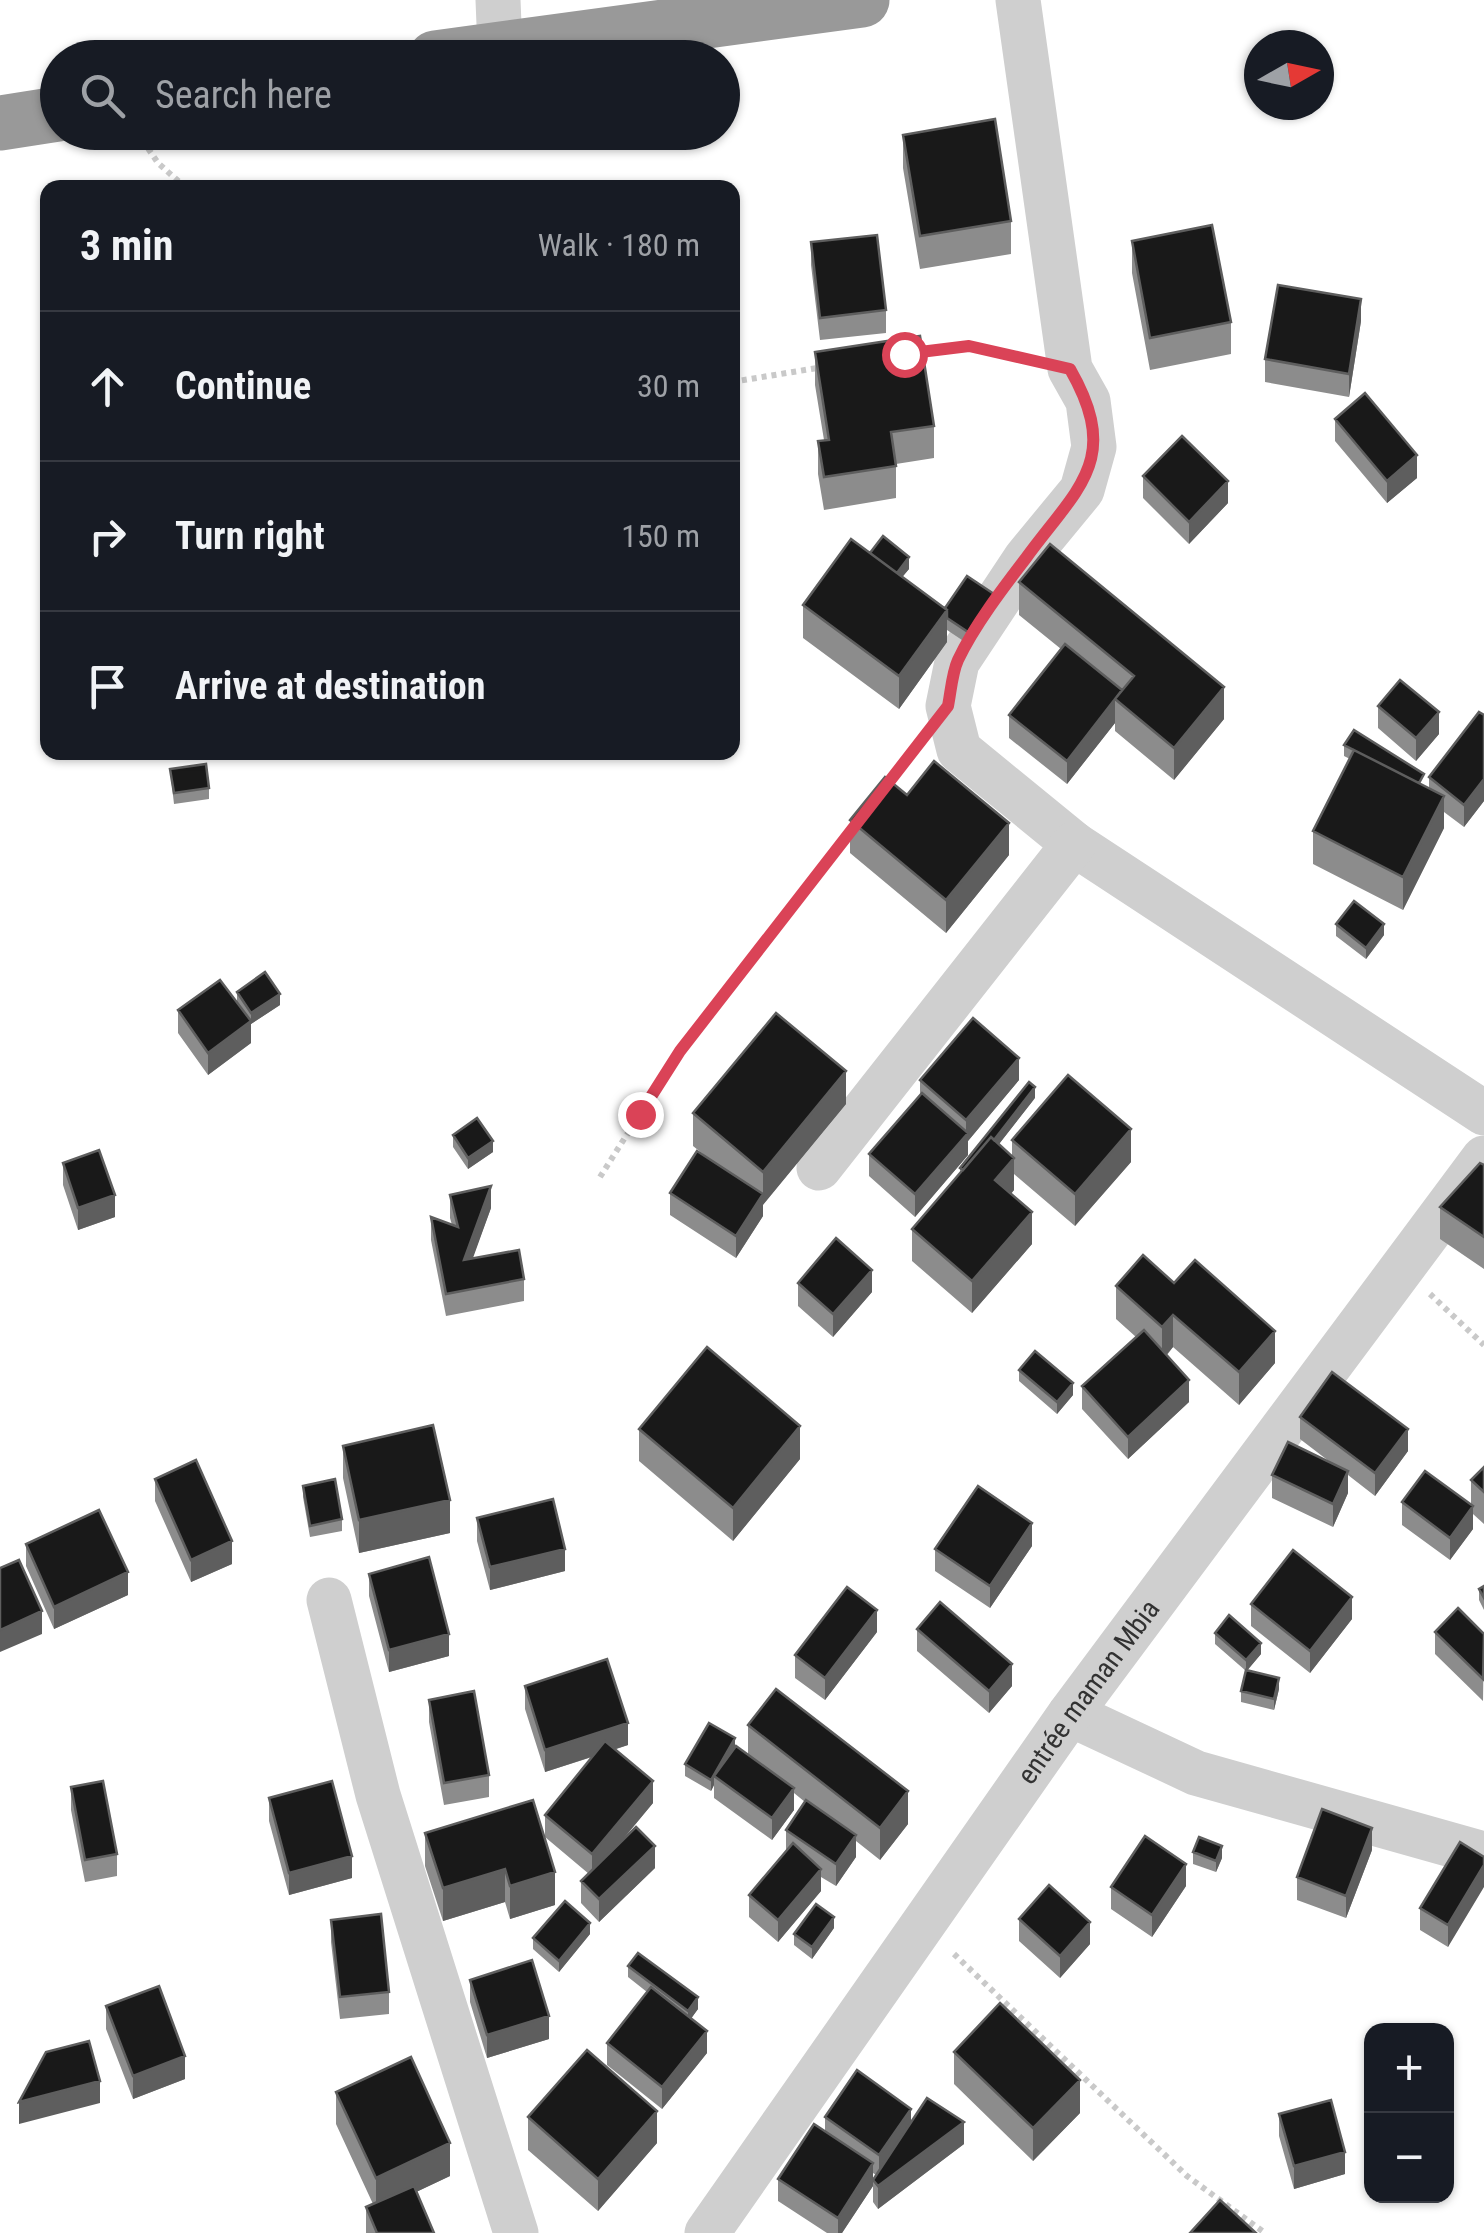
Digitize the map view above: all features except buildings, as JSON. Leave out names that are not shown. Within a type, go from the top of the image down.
[{"type":"highway","points":[[469,40],[499,24],[862,0]]},
{"type":"highway","points":[[0,124],[40,117]]},
{"type":"street","points":[[1018,0],[1070,369],[1088,400],[1094,447],[1082,490],[1026,558],[957,662],[948,706],[959,750],[1074,844],[1484,1114]]},
{"type":"street","points":[[820,1168],[1074,844]]},
{"type":"street","name":"entrée maman Mbia","points":[[707,2233],[1070,1714],[1484,1158]]},
{"type":"street","points":[[329,1600],[378,1795],[516,2233]]},
{"type":"street","points":[[1070,1714],[1196,1773],[1484,1854]]},
{"type":"path","points":[[149,150],[177,180]]},
{"type":"path","points":[[904,354],[969,346],[1070,369]]},
{"type":"path","points":[[740,381],[828,366]]},
{"type":"path","points":[[875,800],[948,706]]},
{"type":"path","points":[[600,1178],[680,1051],[863,816]]},
{"type":"path","points":[[1400,1266],[1484,1345]]},
{"type":"path","points":[[924,1924],[1187,2176],[1265,2233]]},
{"type":"route","points":[[640,1114],[680,1051],[948,706],[957,662],[1026,558],[1082,490],[1094,447],[1088,400],[1070,369],[969,346],[904,354]]}]
